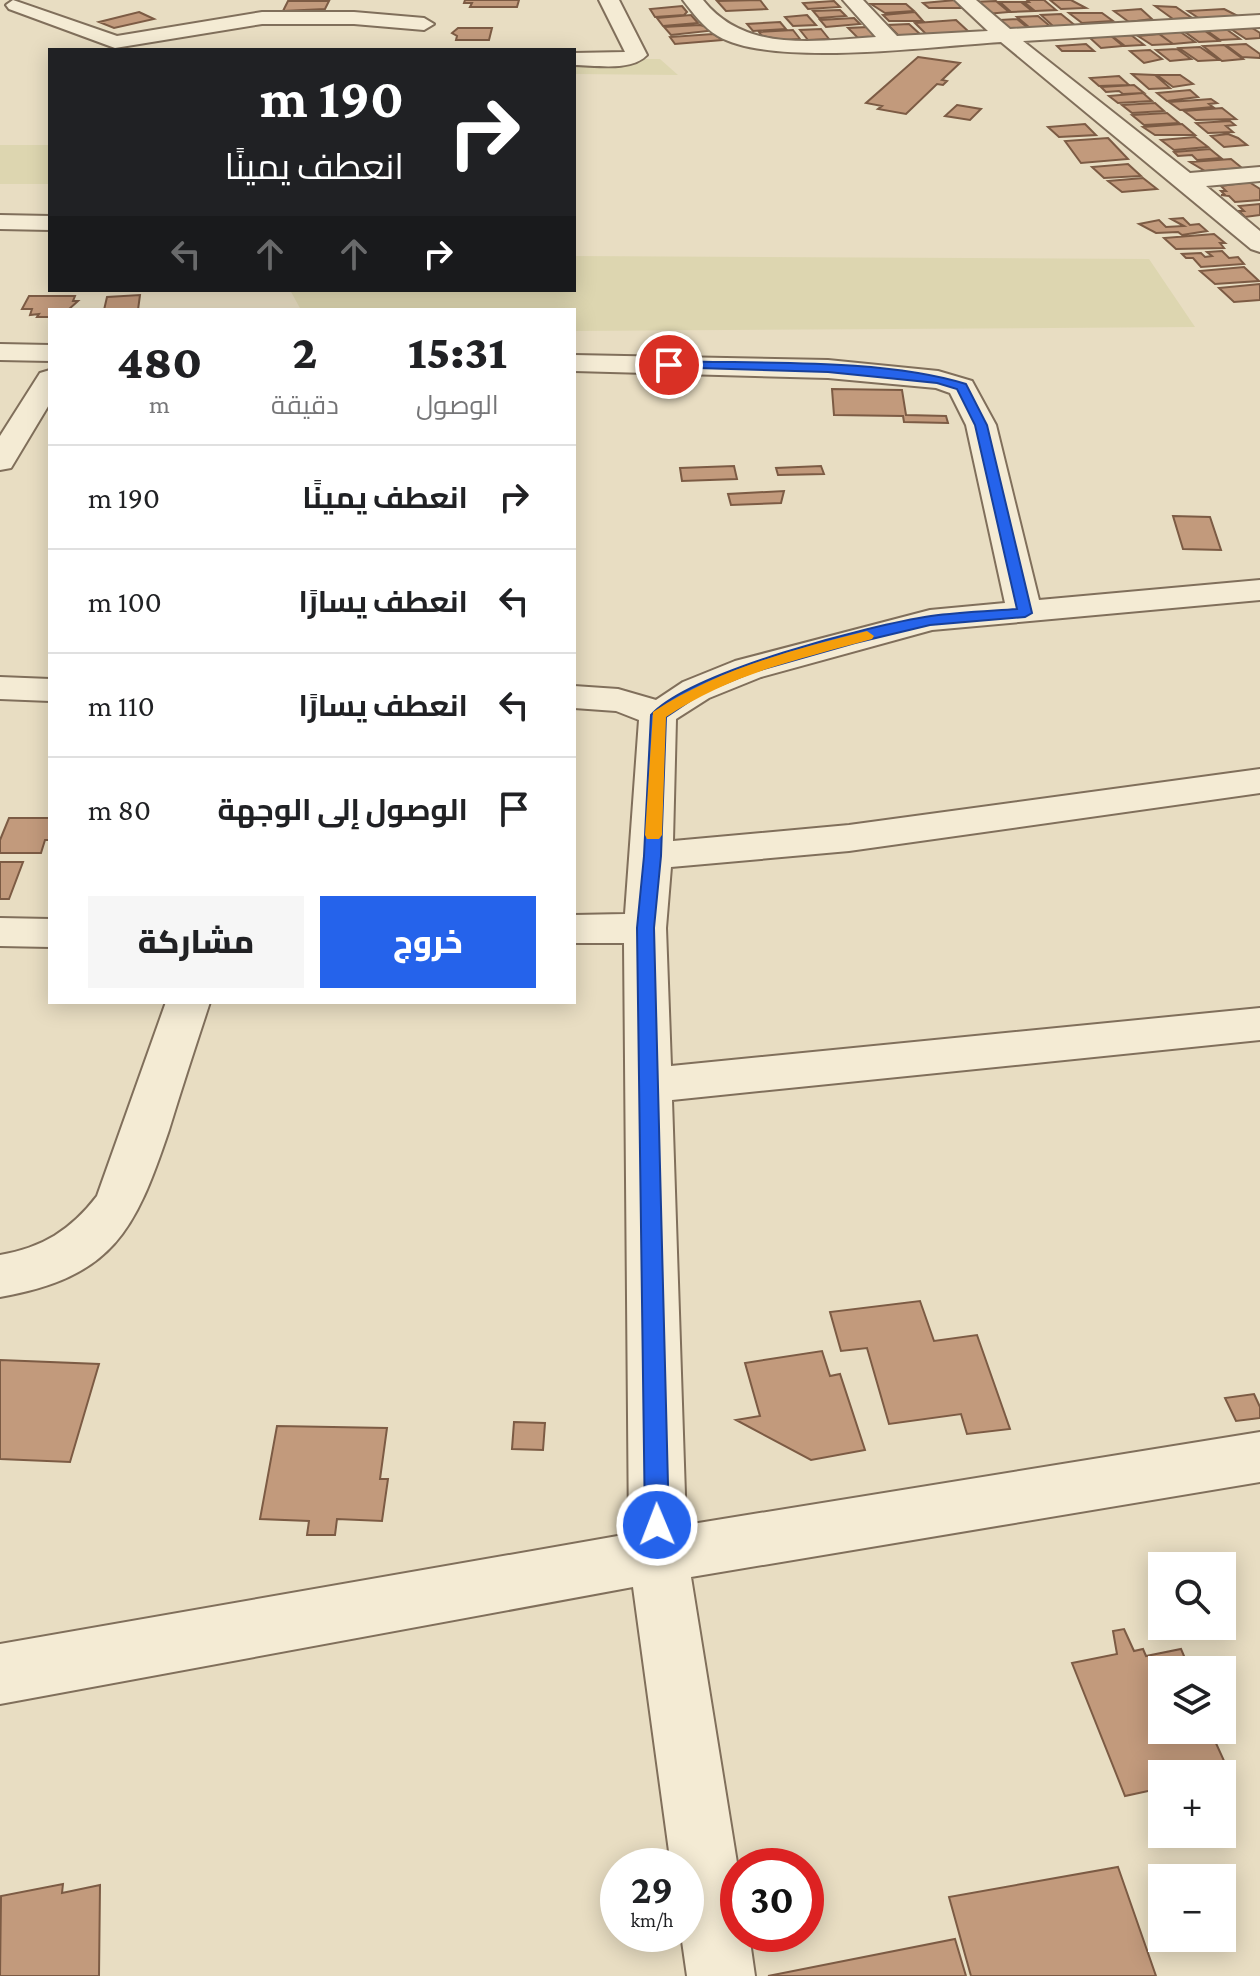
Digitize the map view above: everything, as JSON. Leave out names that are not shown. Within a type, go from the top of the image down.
[{"type":"street","points":[[8,7],[37,0]]},
{"type":"street","points":[[576,59],[624,59],[637,55],[609,0]]},
{"type":"street","points":[[693,0],[713,24],[727,33],[751,41],[811,47],[1005,37],[1257,11]]},
{"type":"street","points":[[853,0],[892,43]]},
{"type":"street","points":[[965,0],[1005,37],[1187,180],[1260,244]]},
{"type":"street","points":[[418,48],[434,1]]},
{"type":"street","points":[[8,7],[115,42],[262,18],[319,16],[424,24]]},
{"type":"street","points":[[1187,180],[1260,174]]},
{"type":"street","points":[[0,222],[48,223]]},
{"type":"street","points":[[0,352],[48,353]]},
{"type":"street","points":[[576,363],[828,369],[938,380],[962,387],[981,425],[1025,613]]},
{"type":"street","points":[[0,461],[48,382]]},
{"type":"street","points":[[658,715],[696,690],[748,669],[930,620],[1260,590]]},
{"type":"street","points":[[0,688],[48,690]]},
{"type":"street","points":[[576,697],[603,696],[635,703],[658,715]]},
{"type":"street","points":[[658,715],[652,856],[645,928],[658,1556],[721,1976]]},
{"type":"street","points":[[652,856],[849,838],[1260,781]]},
{"type":"street","points":[[576,929],[645,928]]},
{"type":"street","points":[[0,932],[48,933]]},
{"type":"street","points":[[0,1276],[35,1270],[67,1257],[94,1238],[113,1215],[124,1191],[187,1004]]},
{"type":"street","points":[[648,1085],[1260,1024]]},
{"type":"street","points":[[0,1674],[658,1556],[1260,1457]]},
{"type":"shaded area","points":[[576,59],[660,59],[678,75],[576,74]]},
{"type":"shaded area","points":[[0,145],[48,145],[48,184],[0,184]]},
{"type":"shaded area","points":[[576,256],[1149,259],[1195,327],[576,331],[576,308],[300,308],[291,292],[576,292]]},
{"type":"building","points":[[465,0],[519,0],[517,7],[470,7],[472,3],[464,3]]},
{"type":"building","points":[[760,0],[767,9],[726,11],[717,1]]},
{"type":"building","points":[[956,0],[961,8],[929,8],[923,3]]},
{"type":"building","points":[[1027,0],[1044,0],[1056,10],[1035,11],[1024,2],[1029,2]]},
{"type":"building","points":[[1050,0],[1071,0],[1086,8],[1061,9]]},
{"type":"building","points":[[288,1],[329,1],[325,9],[283,11]]},
{"type":"building","points":[[834,1],[840,7],[808,9],[803,3]]},
{"type":"building","points":[[996,1],[1009,12],[986,14],[973,2]]},
{"type":"building","points":[[1000,2],[1021,2],[1032,11],[1011,12]]},
{"type":"building","points":[[871,4],[906,4],[914,11],[885,13]]},
{"type":"building","points":[[682,6],[687,12],[684,15],[655,17],[650,9]]},
{"type":"building","points":[[1155,6],[1176,7],[1192,18],[1173,19]]},
{"type":"building","points":[[1141,9],[1152,19],[1129,22],[1114,11]]},
{"type":"building","points":[[1224,9],[1238,16],[1200,19],[1188,11]]},
{"type":"building","points":[[840,10],[846,16],[819,18],[813,11]]},
{"type":"building","points":[[139,12],[154,19],[114,28],[99,22]]},
{"type":"building","points":[[915,12],[923,21],[889,21],[883,15]]},
{"type":"building","points":[[1069,13],[1102,13],[1113,21],[1082,23]]},
{"type":"building","points":[[1061,14],[1077,27],[1054,27],[1041,15]]},
{"type":"building","points":[[691,15],[698,23],[663,26],[657,18]]},
{"type":"building","points":[[807,15],[816,25],[793,26],[785,17]]},
{"type":"building","points":[[1038,16],[1051,27],[1030,28],[1017,17]]},
{"type":"building","points":[[854,18],[860,24],[826,27],[820,20]]},
{"type":"building","points":[[1017,19],[1028,28],[1009,30],[998,20]]},
{"type":"building","points":[[956,20],[969,32],[927,35],[915,23]]},
{"type":"building","points":[[780,22],[786,29],[753,31],[747,24]]},
{"type":"building","points":[[909,24],[921,35],[900,37],[888,25]]},
{"type":"building","points":[[1249,26],[1260,33],[1260,38],[1246,39],[1228,27]]},
{"type":"building","points":[[664,27],[707,27],[708,31],[671,35]]},
{"type":"building","points":[[868,27],[879,37],[860,40],[848,28]]},
{"type":"building","points":[[458,28],[492,28],[489,40],[456,40],[457,36],[452,33]]},
{"type":"building","points":[[821,29],[829,39],[808,40],[800,30]]},
{"type":"building","points":[[1176,29],[1195,42],[1173,44],[1154,30]]},
{"type":"building","points":[[1226,29],[1240,39],[1220,40],[1206,30]]},
{"type":"building","points":[[793,30],[800,39],[783,40],[762,36],[759,32]]},
{"type":"building","points":[[1205,31],[1219,41],[1199,42],[1185,32]]},
{"type":"building","points":[[713,34],[723,40],[675,44],[670,37]]},
{"type":"building","points":[[1159,34],[1173,44],[1152,45],[1138,36]]},
{"type":"building","points":[[1110,35],[1123,46],[1101,48],[1090,38]]},
{"type":"building","points":[[1131,35],[1144,45],[1125,46],[1112,36]]},
{"type":"building","points":[[1086,44],[1094,51],[1062,51],[1057,46]]},
{"type":"building","points":[[1246,44],[1260,54],[1260,58],[1242,57],[1226,45]]},
{"type":"building","points":[[1224,45],[1243,59],[1222,61],[1203,46]]},
{"type":"building","points":[[1200,47],[1219,60],[1198,61],[1179,48]]},
{"type":"building","points":[[1177,49],[1191,59],[1170,61],[1156,50]]},
{"type":"building","points":[[1150,50],[1162,59],[1144,63],[1130,51]]},
{"type":"building","points":[[918,57],[960,63],[942,80],[947,81],[943,85],[937,84],[906,114],[878,109],[882,106],[866,103]]},
{"type":"building","points":[[1132,74],[1155,75],[1170,88],[1149,89]]},
{"type":"building","points":[[1157,75],[1180,75],[1193,84],[1173,87]]},
{"type":"building","points":[[1119,76],[1129,85],[1099,86],[1090,78]]},
{"type":"building","points":[[1134,85],[1144,93],[1106,92],[1101,87]]},
{"type":"building","points":[[1190,90],[1198,97],[1167,101],[1157,93]]},
{"type":"building","points":[[1143,93],[1152,101],[1118,103],[1109,96]]},
{"type":"building","points":[[1211,99],[1217,103],[1209,104],[1213,107],[1180,110],[1169,102]]},
{"type":"building","points":[[1155,103],[1164,111],[1132,113],[1122,105]]},
{"type":"building","points":[[957,105],[981,109],[970,120],[945,116]]},
{"type":"building","points":[[1222,108],[1236,119],[1196,120],[1184,111]]},
{"type":"building","points":[[1167,113],[1179,123],[1144,125],[1132,115]]},
{"type":"building","points":[[1230,121],[1235,125],[1226,126],[1233,132],[1208,133],[1196,123]]},
{"type":"building","points":[[1085,124],[1096,135],[1059,137],[1048,127]]},
{"type":"building","points":[[1182,124],[1195,135],[1155,135],[1143,127]]},
{"type":"building","points":[[1228,134],[1247,145],[1224,147],[1211,136]]},
{"type":"building","points":[[1195,137],[1208,147],[1174,150],[1161,140]]},
{"type":"building","points":[[1108,138],[1128,159],[1081,163],[1065,141]]},
{"type":"building","points":[[1210,149],[1221,158],[1197,160],[1192,155],[1178,156],[1174,152]]},
{"type":"building","points":[[1231,159],[1242,168],[1205,171],[1190,162]]},
{"type":"building","points":[[1128,164],[1141,176],[1104,178],[1092,167]]},
{"type":"building","points":[[1143,178],[1157,189],[1122,192],[1108,181]]},
{"type":"building","points":[[1249,182],[1260,189],[1260,200],[1235,202],[1229,196],[1221,195],[1225,195],[1221,191],[1226,191],[1221,186]]},
{"type":"building","points":[[1260,204],[1260,215],[1245,217],[1239,211],[1244,211],[1239,206]]},
{"type":"building","points":[[1183,218],[1190,225],[1199,224],[1207,231],[1182,235],[1178,232],[1156,233],[1139,224],[1159,220],[1166,227],[1184,226],[1171,219]]},
{"type":"building","points":[[1214,234],[1225,243],[1220,243],[1224,248],[1176,249],[1164,238]]},
{"type":"building","points":[[1222,251],[1229,258],[1238,257],[1244,264],[1201,267],[1193,258],[1182,254],[1201,253],[1205,257],[1212,256],[1207,252]]},
{"type":"building","points":[[1244,267],[1259,281],[1215,284],[1200,271]]},
{"type":"building","points":[[1260,284],[1260,300],[1234,302],[1219,288]]},
{"type":"building","points":[[140,295],[138,308],[104,308],[107,297]]},
{"type":"building","points":[[29,296],[75,296],[73,301],[78,301],[70,308],[48,308],[48,317],[30,315],[32,309],[22,309]]},
{"type":"building","points":[[832,389],[902,390],[906,415],[946,416],[948,423],[904,422],[903,416],[834,415]]},
{"type":"building","points":[[734,466],[737,479],[682,481],[680,468]]},
{"type":"building","points":[[821,466],[824,474],[778,475],[776,468]]},
{"type":"building","points":[[784,491],[781,503],[731,505],[728,494]]},
{"type":"building","points":[[1173,516],[1210,517],[1221,550],[1183,549]]},
{"type":"building","points":[[9,818],[48,818],[48,840],[45,840],[41,853],[0,853],[0,840]]},
{"type":"building","points":[[0,862],[23,862],[9,899],[0,899]]},
{"type":"building","points":[[920,1301],[934,1341],[977,1335],[1010,1429],[967,1434],[961,1414],[889,1424],[867,1348],[841,1351],[830,1312]]},
{"type":"building","points":[[822,1351],[830,1376],[840,1374],[865,1450],[811,1460],[736,1420],[760,1416],[745,1363]]},
{"type":"building","points":[[0,1360],[99,1364],[70,1462],[0,1459]]},
{"type":"building","points":[[1254,1394],[1260,1407],[1260,1418],[1236,1421],[1225,1398]]},
{"type":"building","points":[[514,1422],[545,1423],[543,1450],[512,1449]]},
{"type":"building","points":[[277,1426],[387,1428],[380,1479],[388,1479],[382,1521],[337,1519],[335,1535],[307,1535],[309,1521],[260,1519]]},
{"type":"building","points":[[1124,1629],[1134,1651],[1143,1649],[1146,1656],[1181,1649],[1184,1656],[1148,1656],[1148,1744],[1216,1744],[1224,1760],[1148,1760],[1148,1791],[1125,1796],[1072,1663],[1117,1654],[1113,1631]]},
{"type":"building","points":[[1118,1867],[1156,1976],[971,1976],[949,1897]]},
{"type":"building","points":[[63,1884],[62,1893],[100,1885],[99,1976],[0,1976],[1,1896]]},
{"type":"building","points":[[955,1939],[966,1976],[768,1976]]},
{"type":"slow traffic","points":[[653,835],[658,715],[696,690],[748,669],[867,636]]},
{"type":"route","points":[[657,1525],[645,928],[652,856],[658,715],[696,690],[748,669],[851,640],[930,620],[1025,613],[997,504],[981,425],[962,387],[938,380],[828,369],[669,365]]}]
